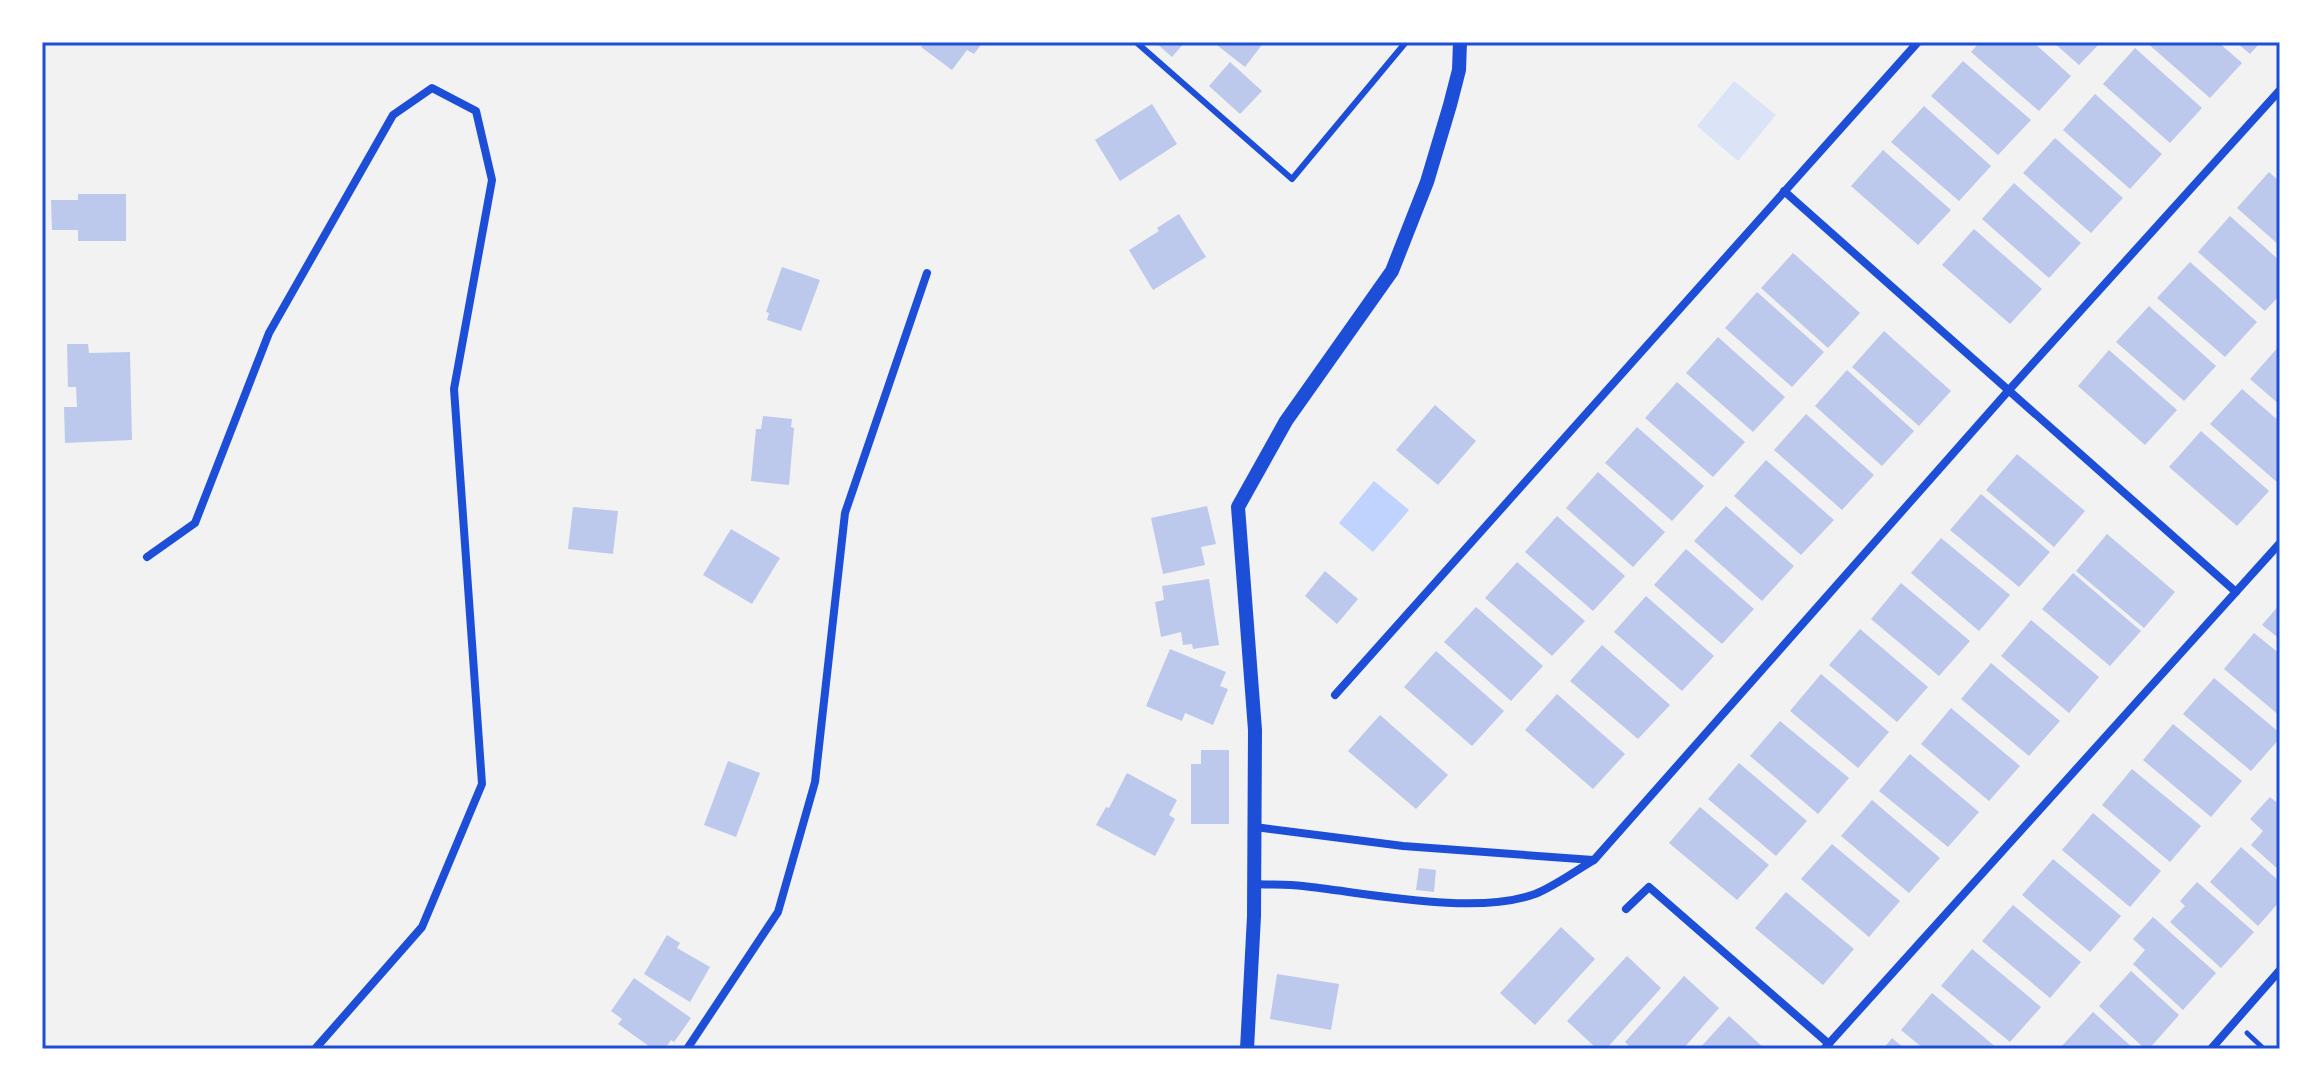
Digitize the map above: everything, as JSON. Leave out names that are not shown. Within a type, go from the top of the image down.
[{"type":"street","points":[[1247,1049],[1254,884],[1255,730],[1238,507],[1286,421],[1392,271],[1427,182],[1450,105],[1459,70],[1460,42]]},
{"type":"street","points":[[1335,695],[1918,42]]},
{"type":"street","points":[[147,557],[195,523],[269,333],[393,115],[432,88],[476,111],[492,180],[454,389],[482,784],[422,927],[315,1049]]},
{"type":"street","points":[[1254,884],[1300,886],[1419,900],[1493,901],[1535,894],[1594,860],[2009,390],[2280,90]]},
{"type":"street","points":[[1784,191],[2236,592]]},
{"type":"street","points":[[687,1049],[778,912],[815,782],[845,513],[927,273]]},
{"type":"street","points":[[1626,909],[1649,887],[1827,1046],[2280,543]]},
{"type":"street","points":[[1255,827],[1403,846],[1594,860]]},
{"type":"street","points":[[2211,1049],[2280,970]]},
{"type":"lane","points":[[1136,42],[1292,179],[1406,42]]},
{"type":"shaded area","points":[[1734,81],[1776,115],[1738,161],[1697,126]]},
{"type":"water","points":[[1374,481],[1409,510],[1373,552],[1339,523]]},
{"type":"building","points":[[925,42],[983,42],[974,54],[967,50],[952,70],[921,47]]},
{"type":"building","points":[[1155,42],[1185,42],[1172,57]]},
{"type":"building","points":[[1213,42],[1264,42],[1245,67]]},
{"type":"building","points":[[1980,42],[2033,42],[2071,76],[2039,111],[1971,52]]},
{"type":"building","points":[[2053,42],[2101,42],[2079,65]]},
{"type":"building","points":[[2146,42],[2218,42],[2242,63],[2210,98]]},
{"type":"building","points":[[2236,42],[2261,42],[2250,54]]},
{"type":"building","points":[[2135,48],[2202,108],[2170,143],[2103,84]]},
{"type":"building","points":[[1963,61],[2031,120],[1998,155],[1931,96]]},
{"type":"building","points":[[1230,62],[1262,91],[1240,114],[1209,86]]},
{"type":"building","points":[[2095,94],[2162,154],[2130,189],[2063,130]]},
{"type":"building","points":[[1152,104],[1177,144],[1120,181],[1095,140]]},
{"type":"building","points":[[1924,106],[1991,166],[1959,201],[1891,142]]},
{"type":"building","points":[[2055,138],[2123,198],[2091,233],[2023,173]]},
{"type":"building","points":[[1883,150],[1951,210],[1918,245],[1851,186]]},
{"type":"building","points":[[2269,172],[2280,182],[2280,246],[2237,208]]},
{"type":"building","points":[[2014,183],[2081,243],[2049,278],[1982,219]]},
{"type":"building","points":[[78,194],[126,194],[126,241],[78,241],[78,230],[52,230],[51,200],[78,200]]},
{"type":"building","points":[[1179,214],[1206,257],[1153,290],[1129,250]]},
{"type":"building","points":[[2230,216],[2280,261],[2280,295],[2265,311],[2198,252]]},
{"type":"building","points":[[1974,229],[2042,289],[2010,324],[1942,265]]},
{"type":"building","points":[[1793,253],[1860,313],[1828,348],[1761,288]]},
{"type":"building","points":[[2190,262],[2257,322],[2225,357],[2157,298]]},
{"type":"building","points":[[782,267],[820,280],[801,331],[767,320],[769,313],[766,312]]},
{"type":"building","points":[[1757,292],[1824,352],[1792,387],[1725,328]]},
{"type":"building","points":[[2149,306],[2216,366],[2184,401],[2116,342]]},
{"type":"building","points":[[1884,331],[1951,391],[1919,426],[1852,367]]},
{"type":"building","points":[[1718,337],[1785,397],[1753,432],[1686,373]]},
{"type":"building","points":[[67,344],[88,344],[89,353],[130,352],[132,440],[65,443],[64,407],[77,407],[76,387],[68,387]]},
{"type":"building","points":[[2280,345],[2280,405],[2250,379]]},
{"type":"building","points":[[2109,350],[2177,410],[2145,445],[2078,386]]},
{"type":"building","points":[[1847,370],[1914,431],[1882,466],[1815,406]]},
{"type":"building","points":[[1677,382],[1745,442],[1713,477],[1645,418]]},
{"type":"building","points":[[2242,389],[2280,422],[2278,483],[2210,424]]},
{"type":"building","points":[[1435,405],[1476,441],[1438,485],[1396,450]]},
{"type":"building","points":[[1806,414],[1874,475],[1842,510],[1774,450]]},
{"type":"building","points":[[763,416],[792,419],[791,427],[794,428],[789,485],[751,481],[756,429],[761,429]]},
{"type":"building","points":[[1637,427],[1704,486],[1672,521],[1605,463]]},
{"type":"building","points":[[2201,431],[2269,491],[2237,526],[2169,467]]},
{"type":"building","points":[[2017,454],[2085,511],[2054,547],[1986,490]]},
{"type":"building","points":[[1766,460],[1834,520],[1801,555],[1734,496]]},
{"type":"building","points":[[1598,472],[1665,532],[1633,567],[1566,508]]},
{"type":"building","points":[[1981,494],[2050,552],[2019,587],[1950,530]]},
{"type":"building","points":[[1207,506],[1216,544],[1201,547],[1205,565],[1163,574],[1151,518]]},
{"type":"building","points":[[1726,506],[1794,566],[1762,601],[1694,541]]},
{"type":"building","points":[[573,507],[618,511],[613,554],[568,549]]},
{"type":"building","points":[[1557,516],[1625,576],[1593,611],[1525,552]]},
{"type":"building","points":[[731,529],[780,558],[752,604],[703,575]]},
{"type":"building","points":[[2107,534],[2175,592],[2144,628],[2076,571]]},
{"type":"building","points":[[1941,538],[2010,595],[1979,631],[1911,573]]},
{"type":"building","points":[[1686,549],[1754,609],[1722,644],[1654,585]]},
{"type":"building","points":[[1517,562],[1585,621],[1552,656],[1485,598]]},
{"type":"building","points":[[1325,571],[1358,599],[1337,624],[1305,596]]},
{"type":"building","points":[[2073,573],[2141,631],[2110,666],[2042,609]]},
{"type":"building","points":[[1209,579],[1219,645],[1193,649],[1192,644],[1183,645],[1181,632],[1161,637],[1155,602],[1164,600],[1162,586]]},
{"type":"building","points":[[1901,583],[1970,641],[1939,676],[1871,619]]},
{"type":"building","points":[[1646,596],[1714,656],[1682,691],[1614,632]]},
{"type":"building","points":[[2280,604],[2280,639],[2262,625]]},
{"type":"building","points":[[1476,607],[1543,666],[1511,701],[1444,642]]},
{"type":"building","points":[[2031,620],[2099,677],[2069,713],[2001,656]]},
{"type":"building","points":[[1860,629],[1928,687],[1897,722],[1829,665]]},
{"type":"building","points":[[2254,633],[2280,654],[2280,716],[2224,669]]},
{"type":"building","points":[[1602,645],[1670,705],[1638,739],[1570,681]]},
{"type":"building","points":[[1170,649],[1226,672],[1220,686],[1228,689],[1213,725],[1185,713],[1182,721],[1146,706]]},
{"type":"building","points":[[1436,651],[1504,711],[1472,746],[1404,687]]},
{"type":"building","points":[[1991,663],[2060,721],[2029,756],[1961,699]]},
{"type":"building","points":[[1821,674],[1889,732],[1858,768],[1790,711]]},
{"type":"building","points":[[2214,678],[2280,733],[2280,738],[2251,771],[2183,714]]},
{"type":"building","points":[[1557,694],[1625,754],[1593,789],[1525,730]]},
{"type":"building","points":[[1951,708],[2020,766],[1989,801],[1921,744]]},
{"type":"building","points":[[1380,715],[1448,775],[1416,809],[1348,751]]},
{"type":"building","points":[[1780,721],[1849,778],[1818,814],[1750,756]]},
{"type":"building","points":[[2173,724],[2242,781],[2211,817],[2143,760]]},
{"type":"building","points":[[1201,750],[1229,750],[1229,824],[1191,824],[1191,764],[1201,764]]},
{"type":"building","points":[[1910,754],[1979,812],[1948,847],[1879,791]]},
{"type":"building","points":[[728,761],[760,773],[736,837],[704,825]]},
{"type":"building","points":[[1739,763],[1807,821],[1776,856],[1708,799]]},
{"type":"building","points":[[2132,769],[2201,826],[2170,862],[2102,805]]},
{"type":"building","points":[[1127,773],[1177,800],[1169,815],[1175,819],[1155,856],[1096,825],[1106,807],[1109,808]]},
{"type":"building","points":[[2270,797],[2280,805],[2280,871],[2251,845],[2263,831],[2250,819]]},
{"type":"building","points":[[1872,800],[1940,858],[1909,893],[1841,836]]},
{"type":"building","points":[[1700,807],[1769,865],[1737,900],[1669,843]]},
{"type":"building","points":[[2093,813],[2161,871],[2130,907],[2062,850]]},
{"type":"building","points":[[1832,844],[1900,901],[1869,937],[1801,879]]},
{"type":"building","points":[[2241,847],[2280,882],[2280,901],[2258,926],[2210,882]]},
{"type":"building","points":[[2053,859],[2121,916],[2090,952],[2022,895]]},
{"type":"building","points":[[1419,868],[1436,870],[1434,892],[1416,890]]},
{"type":"building","points":[[2197,882],[2254,932],[2221,968],[2170,922],[2185,906],[2180,901]]},
{"type":"building","points":[[1786,892],[1854,949],[1823,985],[1755,928]]},
{"type":"building","points":[[2013,905],[2081,962],[2050,998],[1982,941]]},
{"type":"building","points":[[2153,917],[2216,973],[2183,1010],[2133,964],[2145,950],[2133,939]]},
{"type":"building","points":[[1561,927],[1595,959],[1535,1025],[1500,993]]},
{"type":"building","points":[[667,935],[680,943],[677,948],[710,967],[690,1002],[644,974]]},
{"type":"building","points":[[1972,949],[2041,1007],[2010,1042],[1941,986]]},
{"type":"building","points":[[1627,956],[1661,988],[1606,1049],[1597,1049],[1567,1021]]},
{"type":"building","points":[[2131,971],[2179,1015],[2149,1049],[2145,1049],[2099,1006]]},
{"type":"building","points":[[1277,974],[1339,984],[1331,1030],[1270,1019]]},
{"type":"building","points":[[1684,976],[1719,1008],[1683,1049],[1632,1049],[1625,1042]]},
{"type":"building","points":[[634,978],[691,1018],[665,1049],[653,1049],[618,1024],[622,1019],[611,1011]]},
{"type":"building","points":[[1932,993],[1998,1049],[1924,1049],[1901,1030]]},
{"type":"building","points":[[2093,1012],[2134,1049],[2065,1049],[2062,1046]]},
{"type":"building","points":[[1729,1016],[1765,1049],[1699,1049]]},
{"type":"building","points":[[1892,1038],[1905,1049],[1883,1049]]}]
